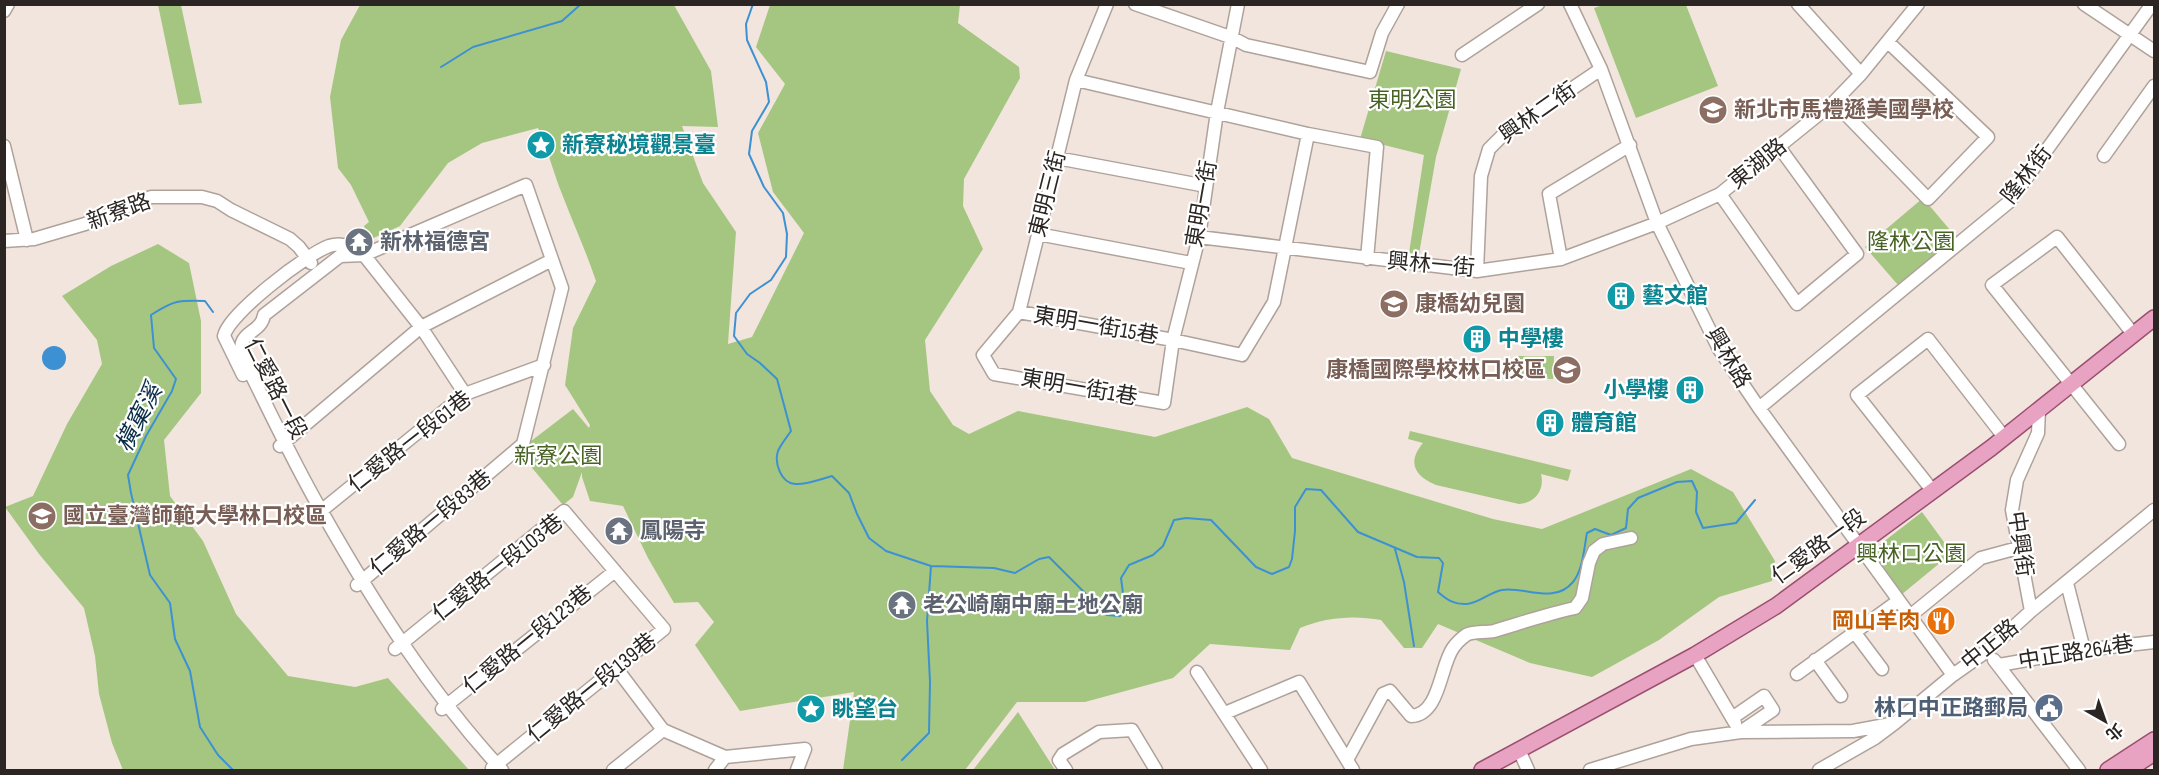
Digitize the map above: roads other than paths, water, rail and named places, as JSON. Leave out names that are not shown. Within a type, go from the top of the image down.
[{"type":"main road","name":"仁愛路一段","points":[[1482,771],[1695,655],[1776,606],[2004,437],[2154,318]]},
{"type":"main road","points":[[2108,771],[2154,740]]},
{"type":"main road","points":[[2128,771],[2154,753]]},
{"type":"street","points":[[4,11],[8,4]]},
{"type":"street","name":"東明三街","points":[[994,374],[983,355],[1018,312],[1076,80],[1107,4]]},
{"type":"street","points":[[1135,4],[1233,38],[1246,45],[1370,72],[1382,33],[1398,5]]},
{"type":"street","name":"東明一街","points":[[1164,403],[1173,340],[1199,237],[1217,112],[1238,4]]},
{"type":"street","points":[[1462,55],[1538,4]]},
{"type":"street","name":"興林路","points":[[1570,4],[1600,69],[1657,223],[1719,349],[1858,547],[1953,675]]},
{"type":"street","points":[[1798,4],[1861,74]]},
{"type":"street","name":"東湖路","points":[[1657,223],[1720,194],[1834,102],[1861,74],[1918,4]]},
{"type":"street","points":[[2084,4],[2154,51]]},
{"type":"street","name":"隆林街","points":[[1759,408],[2009,202],[2152,4]]},
{"type":"street","points":[[1834,102],[1928,200],[1988,137],[1888,42]]},
{"type":"street","name":"興林二街","points":[[1477,271],[1481,176],[1489,149],[1502,136],[1600,69]]},
{"type":"street","points":[[1076,80],[1308,134],[1377,147],[1367,259]]},
{"type":"street","points":[[2104,156],[2154,86]]},
{"type":"street","points":[[1285,249],[1308,134]]},
{"type":"street","points":[[1561,259],[1549,194],[1630,145]]},
{"type":"street","points":[[4,146],[27,240]]},
{"type":"street","points":[[1720,194],[1797,304],[1857,254],[1779,147]]},
{"type":"street","points":[[1057,158],[1206,186]]},
{"type":"street","name":"仁愛路一段83巷","points":[[359,583],[523,444],[562,288],[526,185],[364,255]]},
{"type":"street","name":"新寮路","points":[[4,241],[27,240],[86,224],[151,197],[202,197],[217,201],[290,239],[318,272]]},
{"type":"street","name":"興林一街","points":[[1199,237],[1477,271],[1561,259],[1657,223]]},
{"type":"street","points":[[1038,234],[1191,263]]},
{"type":"street","points":[[2119,444],[1992,285],[2057,237],[2134,335]]},
{"type":"street","name":"仁愛路一段","points":[[364,255],[354,247],[341,245],[330,246],[306,257],[237,315],[225,329],[224,336],[318,513],[398,646],[495,769]]},
{"type":"street","name":"東明一街15巷","points":[[1018,312],[1242,355],[1274,302],[1285,249]]},
{"type":"street","points":[[364,255],[421,327],[465,394]]},
{"type":"street","name":"仁愛路一段","points":[[282,444],[241,352],[242,343],[247,334],[263,321],[264,315],[340,256],[364,255]]},
{"type":"street","points":[[282,444],[421,327],[552,260]]},
{"type":"street","points":[[1932,490],[1857,395],[1928,339],[2004,437]]},
{"type":"street","name":"仁愛路一段61巷","points":[[318,513],[465,394],[544,365]]},
{"type":"street","name":"東明一街1巷","points":[[994,374],[1164,403]]},
{"type":"street","name":"中興街","points":[[2031,611],[2013,510],[2017,480],[2038,433],[2038,409]]},
{"type":"street","name":"中正路","points":[[1819,771],[1875,738],[1895,723],[1953,675],[1987,651],[2031,611],[2067,584],[2154,510]]},
{"type":"street","name":"仁愛路一段103巷","points":[[398,646],[564,511],[664,629]]},
{"type":"street","points":[[1350,765],[1383,694],[1390,691],[1411,716],[1417,716],[1427,708],[1438,690],[1452,649],[1467,635],[1491,632],[1575,608],[1582,598],[1589,563],[1594,551],[1603,544],[1631,538]]},
{"type":"street","points":[[1910,616],[1981,558],[2018,548]]},
{"type":"street","name":"仁愛路一段123巷","points":[[445,707],[615,571]]},
{"type":"street","points":[[2067,584],[2085,650]]},
{"type":"street","points":[[1797,674],[1898,601]]},
{"type":"street","name":"仁愛路一段139巷","points":[[495,769],[664,629]]},
{"type":"street","points":[[1855,633],[1882,669]]},
{"type":"street","name":"中正路264巷","points":[[1999,665],[2085,650],[2154,642]]},
{"type":"street","points":[[1987,651],[2079,771]]},
{"type":"street","points":[[1695,655],[1741,732]]},
{"type":"street","points":[[1815,660],[1841,696]]},
{"type":"street","points":[[617,669],[663,730],[725,757],[805,749],[797,771]]},
{"type":"street","points":[[1197,672],[1261,771]]},
{"type":"street","points":[[1225,713],[1299,682],[1350,765]]},
{"type":"street","points":[[1732,718],[1764,696],[1773,710],[1741,732]]},
{"type":"street","points":[[1590,771],[1691,739],[1741,732],[1853,730],[1895,723]]},
{"type":"street","points":[[612,771],[663,730]]},
{"type":"street","points":[[1066,771],[1059,760],[1063,754],[1100,732],[1132,730],[1156,771]]},
{"type":"street","points":[[1519,750],[1528,771]]},
{"type":"street","points":[[715,771],[725,757]]},
{"type":"water","points":[[54,346],[63,349],[66,358],[63,367],[54,370],[45,367],[42,358],[45,349]]},
{"type":"waterway","points":[[441,67],[473,47],[562,21],[581,4]]},
{"type":"waterway","points":[[753,4],[746,24],[747,40],[766,82],[769,102],[752,131],[749,154],[764,187],[783,213],[787,234],[786,257],[771,280],[750,294],[736,313],[734,336],[747,354],[777,379],[791,431],[779,448],[777,456],[782,476],[795,484],[809,483],[832,476],[849,493],[869,538],[886,551],[931,566],[994,568],[1015,573],[1039,559],[1049,557],[1107,615],[1120,616],[1125,609],[1121,578],[1129,565],[1153,555],[1163,546],[1174,520],[1186,518],[1211,520],[1256,567],[1272,574],[1289,567],[1292,559],[1295,507],[1306,489],[1321,490],[1358,532],[1417,557],[1439,558],[1443,563],[1438,592],[1451,601],[1467,604],[1502,590],[1548,594],[1565,589],[1573,582],[1579,571],[1587,533],[1595,529],[1611,535],[1626,528],[1628,509],[1638,498],[1677,482],[1692,481],[1697,492],[1696,512],[1703,528],[1736,523],[1755,500]]},
{"type":"waterway","name":"橫窠溪","points":[[213,312],[205,301],[189,301],[165,306],[151,315],[154,348],[176,379],[128,475],[150,575],[170,603],[175,639],[190,671],[200,727],[218,755],[233,770]]},
{"type":"waterway","points":[[1395,549],[1404,582],[1414,646]]},
{"type":"waterway","points":[[902,760],[929,733],[930,682],[927,621],[931,566]]},
{"type":"place","name":"新北市馬禮遜美國學校","points":[[1713,110]]},
{"type":"place","name":"新寮秘境觀景臺","points":[[541,145]]},
{"type":"place","name":"新林福德宮","points":[[359,242]]},
{"type":"place","name":"藝文館","points":[[1621,296]]},
{"type":"place","name":"康橋幼兒園","points":[[1394,304]]},
{"type":"place","name":"中學樓","points":[[1477,339]]},
{"type":"place","name":"康橋國際學校林口校區","points":[[1567,370]]},
{"type":"place","name":"小學樓","points":[[1690,390]]},
{"type":"place","name":"體育館","points":[[1550,423]]},
{"type":"place","name":"國立臺灣師範大學林口校區","points":[[42,516]]},
{"type":"place","name":"鳳陽寺","points":[[619,531]]},
{"type":"place","name":"老公崎廟中廟土地公廟","points":[[902,605]]},
{"type":"place","name":"岡山羊肉","points":[[1941,621]]},
{"type":"place","name":"林口中正路郵局","points":[[2049,708]]},
{"type":"place","name":"眺望台","points":[[811,709]]},
{"type":"park label","name":"東明公園","points":[[1412,100]]},
{"type":"park label","name":"隆林公園","points":[[1911,242]]},
{"type":"park label","name":"新寮公園","points":[[558,456]]},
{"type":"park label","name":"興林口公園","points":[[1911,554]]}]
